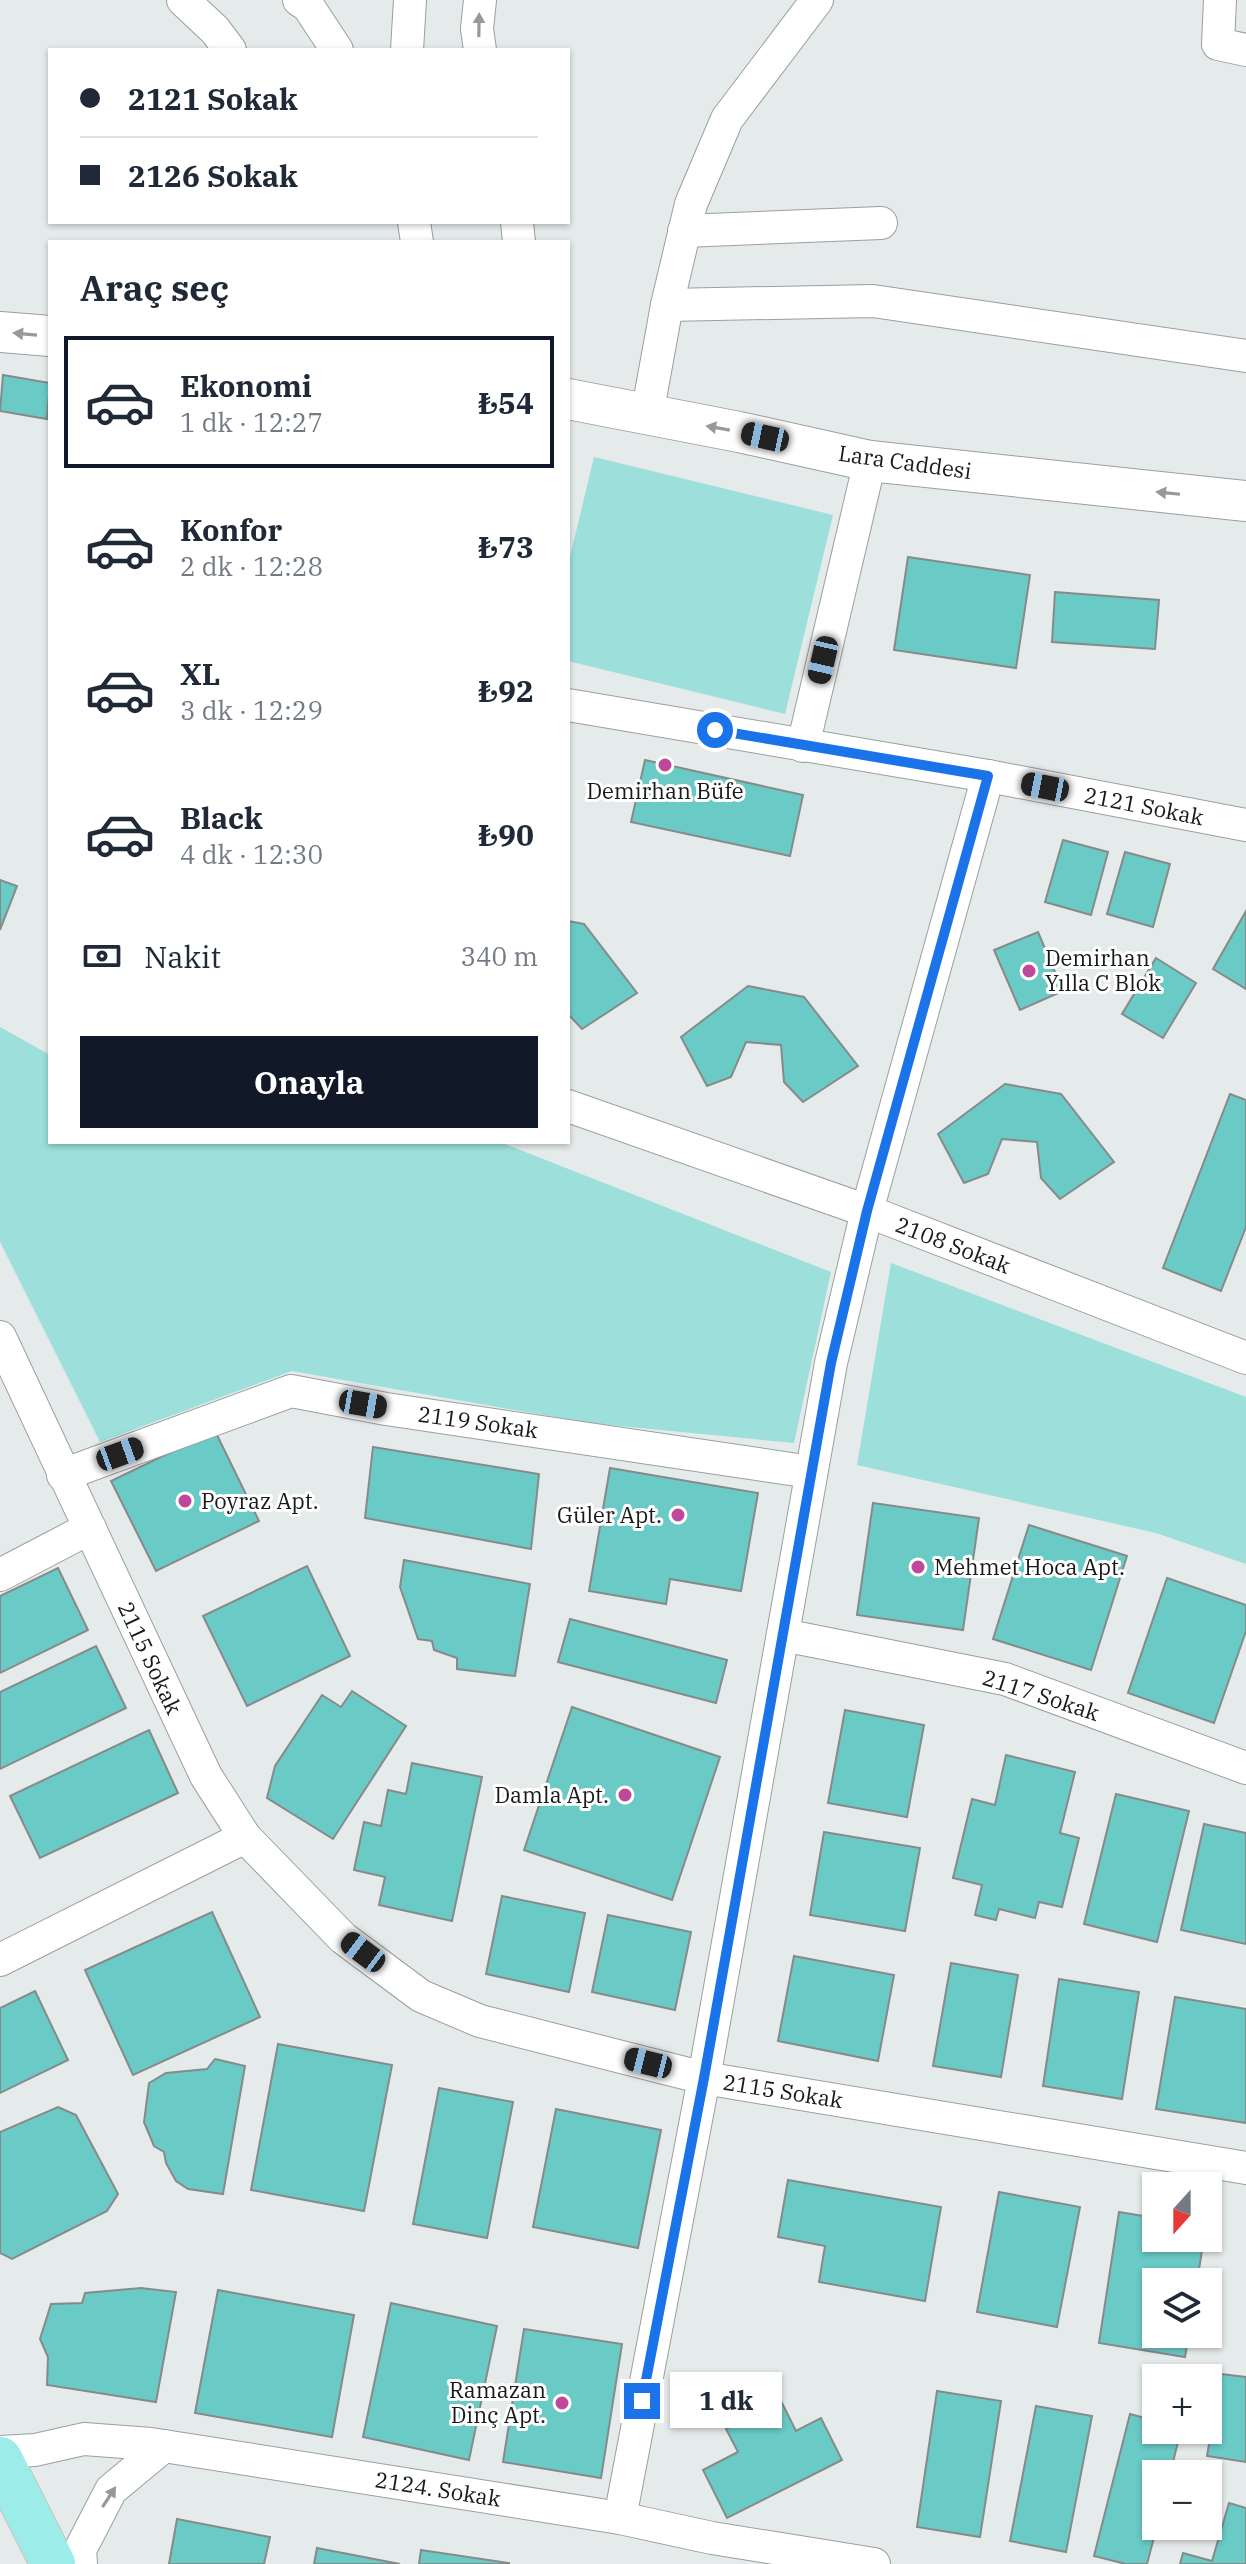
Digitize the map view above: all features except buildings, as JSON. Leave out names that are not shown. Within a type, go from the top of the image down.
[{"type":"main road","points":[[0,2459],[53,2564]]},
{"type":"street","points":[[183,0],[215,30],[228,48]]},
{"type":"street","points":[[299,0],[308,6],[336,48]]},
{"type":"street","points":[[407,48],[410,0]]},
{"type":"street","points":[[480,0],[477,29],[480,48]]},
{"type":"street","points":[[647,415],[667,305],[691,204],[727,119],[817,0]]},
{"type":"street","points":[[1220,0],[1218,44],[1246,50]]},
{"type":"street","points":[[684,231],[881,223]]},
{"type":"street","points":[[667,305],[873,301],[1246,356]]},
{"type":"street","points":[[0,332],[48,336]]},
{"type":"street","name":"Lara Caddesi","points":[[570,400],[739,432],[870,461],[1246,501]]},
{"type":"street","points":[[803,746],[870,461]]},
{"type":"street","name":"2121 Sokak","points":[[570,705],[988,776],[1246,825]]},
{"type":"street","points":[[620,2518],[704,2078],[831,1363],[867,1211],[988,776]]},
{"type":"street","name":"2108 Sokak","points":[[570,1107],[867,1211],[1246,1358]]},
{"type":"street","name":"2115 Sokak","points":[[0,1337],[206,1776],[245,1837],[343,1938],[421,1996],[480,2021],[704,2078],[1246,2168]]},
{"type":"street","name":"2119 Sokak","points":[[63,1475],[291,1391],[386,1409],[811,1472]]},
{"type":"street","points":[[0,1575],[90,1528]]},
{"type":"street","name":"2117 Sokak","points":[[783,1635],[1005,1679],[1246,1768]]},
{"type":"street","points":[[0,1960],[245,1837]]},
{"type":"street","name":"2124. Sokak","points":[[0,2452],[35,2450],[84,2439],[164,2446],[620,2518],[710,2551],[874,2564]]},
{"type":"street","points":[[81,2564],[80,2550],[111,2490],[164,2446]]},
{"type":"shaded area","points":[[594,457],[833,515],[785,714],[570,661],[570,557]]},
{"type":"shaded area","points":[[0,1027],[48,1054],[48,1144],[505,1144],[831,1272],[794,1443],[589,1423],[292,1371],[100,1442],[0,1242]]},
{"type":"shaded area","points":[[891,1263],[1246,1397],[1246,1564],[1156,1533],[857,1465]]},
{"type":"place","name":"Demirhan Büfe","points":[[665,765]]},
{"type":"place","name":"Demirhan Yılla C Blok","points":[[1029,971]]},
{"type":"place","name":"Poyraz Apt.","points":[[185,1501]]},
{"type":"place","name":"Güler Apt.","points":[[678,1515]]},
{"type":"place","name":"Mehmet Hoca Apt.","points":[[918,1567]]},
{"type":"place","name":"Damla Apt.","points":[[625,1795]]},
{"type":"place","name":"Ramazan Dinç Apt.","points":[[562,2403]]},
{"type":"route","points":[[642,2401],[704,2078],[831,1363],[867,1211],[988,776],[715,730]]}]
